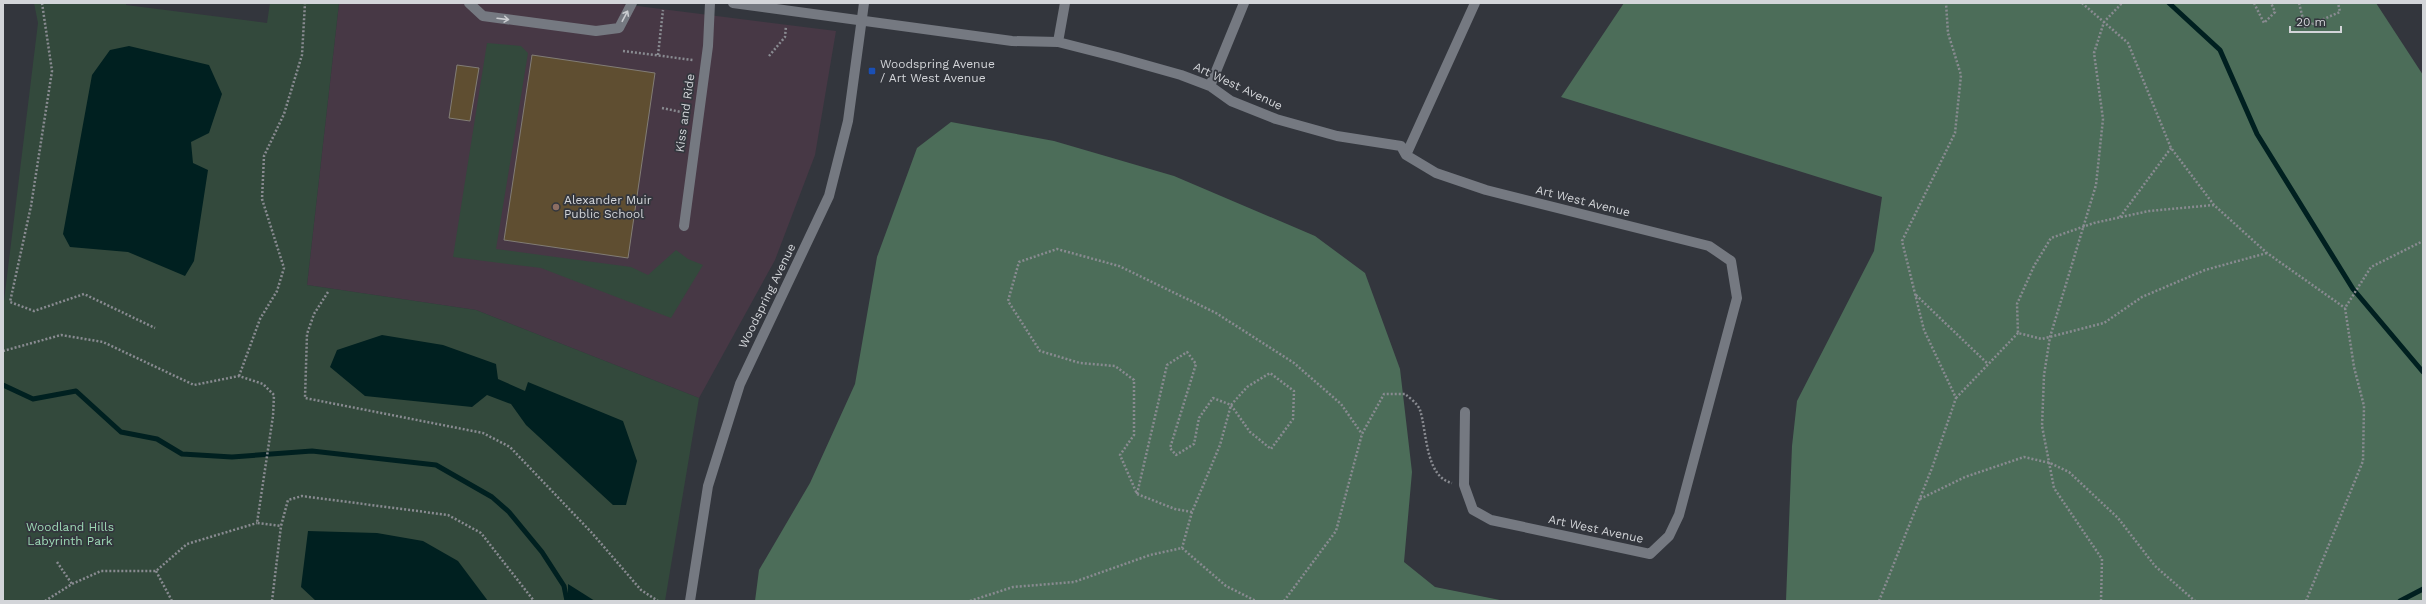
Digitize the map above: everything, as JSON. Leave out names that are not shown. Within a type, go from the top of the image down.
[{"type":"street","points":[[470,3],[484,16],[596,31],[619,28],[632,3]]},
{"type":"street","name":"Kiss and Ride","points":[[684,226],[708,46],[710,3]]},
{"type":"street","name":"Art West Avenue","points":[[733,3],[1012,41],[1058,42],[1124,58],[1181,75],[1210,86],[1231,101],[1276,119],[1337,136],[1401,146],[1406,155],[1436,173],[1486,190],[1708,246],[1731,261],[1737,298],[1681,508],[1669,536],[1650,554],[1491,520],[1473,510],[1464,485],[1465,412]]},
{"type":"street","name":"Woodspring Avenue","points":[[690,601],[708,486],[740,384],[829,196],[848,121],[864,3]]},
{"type":"street","points":[[1058,42],[1065,3]]},
{"type":"street","points":[[1210,86],[1244,3]]},
{"type":"street","points":[[1406,155],[1475,3]]},
{"type":"path","points":[[42,3],[52,71],[32,206],[10,302],[34,312],[84,294],[156,328]]},
{"type":"path","points":[[239,376],[260,319],[277,291],[284,268],[262,199],[264,156],[284,114],[302,55],[305,3]]},
{"type":"path","points":[[1946,3],[1948,33],[1961,75],[1955,133],[1902,241],[1924,330],[1956,398]]},
{"type":"path","points":[[2082,3],[2128,43],[2171,148],[2214,205],[2267,254],[2346,308]]},
{"type":"path","points":[[2101,601],[2102,559],[2054,488],[2042,426],[2044,375],[2050,337],[2096,185],[2103,119],[2094,53],[2104,22],[2122,3]]},
{"type":"path","points":[[2254,3],[2264,23],[2275,12],[2271,3]]},
{"type":"path","points":[[2299,3],[2305,26],[2340,12],[2338,3]]},
{"type":"path","points":[[658,55],[663,10]]},
{"type":"path","points":[[768,56],[785,37],[786,26]]},
{"type":"path","points":[[623,51],[694,60]]},
{"type":"path","points":[[662,108],[698,115]]},
{"type":"path","points":[[2120,217],[2171,148]]},
{"type":"path","points":[[1879,601],[1919,500],[1956,398],[2018,333],[2017,304],[2034,266],[2051,238],[2083,226],[2149,211],[2214,205]]},
{"type":"path","points":[[2306,601],[2362,461],[2364,406],[2354,367],[2346,308],[2371,267],[2423,241]]},
{"type":"path","points":[[1192,512],[1175,509],[1137,494],[1120,455],[1134,435],[1134,380],[1115,366],[1080,363],[1040,351],[1008,301],[1019,262],[1057,249],[1119,266],[1216,312],[1294,364],[1341,404],[1362,434]]},
{"type":"path","points":[[2018,333],[2042,338],[2104,323],[2142,297],[2205,270],[2267,254]]},
{"type":"path","points":[[328,292],[314,314],[307,334],[305,398],[483,433],[510,447],[592,533],[641,590],[658,601]]},
{"type":"path","points":[[1915,295],[1988,364]]},
{"type":"path","points":[[3,351],[61,335],[103,342],[194,385],[239,376],[263,384],[274,395],[274,416],[257,523]]},
{"type":"path","points":[[1137,494],[1167,365],[1187,352],[1196,364],[1170,448],[1176,455],[1194,444],[1199,418],[1213,398],[1231,405],[1250,432],[1271,449],[1293,419],[1294,391],[1270,373],[1247,387],[1231,405],[1220,445],[1192,512],[1182,548]]},
{"type":"path","points":[[1284,601],[1336,531],[1362,434],[1384,394],[1405,394],[1420,408],[1430,457],[1439,476],[1449,483],[1464,485]]},
{"type":"path","points":[[1919,500],[1964,477],[2024,456],[2050,463],[2069,472],[2118,518],[2155,566],[2195,601]]},
{"type":"path","points":[[272,601],[281,526],[288,500],[302,496],[448,515],[481,534],[534,601]]},
{"type":"path","points":[[45,601],[72,584],[101,571],[156,571],[187,544],[257,523],[281,526]]},
{"type":"path","points":[[970,601],[1013,587],[1074,582],[1150,555],[1182,548]]},
{"type":"path","points":[[1182,548],[1226,586],[1256,601]]},
{"type":"path","points":[[57,562],[72,584]]},
{"type":"path","points":[[156,571],[172,601]]},
{"type":"shaded area","name":"Alexander Muir Public School","points":[[339,3],[614,3],[836,31],[815,155],[775,260],[699,398],[476,310],[307,285]]},
{"type":"shaded area","points":[[1624,3],[2376,3],[2423,75],[2423,601],[1786,601],[1792,446],[1797,401],[1874,251],[1882,197],[1561,97]]},
{"type":"shaded area","points":[[129,46],[209,65],[222,94],[209,133],[191,142],[193,163],[208,170],[194,261],[185,276],[128,252],[70,247],[63,234],[92,75],[110,50]]},
{"type":"shaded area","points":[[951,122],[1054,141],[1174,176],[1315,236],[1365,273],[1400,369],[1412,472],[1404,562],[1435,587],[1505,601],[755,601],[759,570],[810,483],[855,384],[877,257],[917,148]]},
{"type":"shaded area","points":[[382,335],[443,345],[496,364],[498,379],[525,391],[528,382],[623,421],[637,461],[626,505],[613,505],[526,425],[511,404],[487,395],[472,407],[365,396],[330,367],[337,350]]},
{"type":"shaded area","points":[[308,531],[377,533],[423,541],[458,561],[488,601],[316,601],[301,587]]},
{"type":"shaded area","points":[[568,584],[595,601],[568,601]]},
{"type":"green space","name":"Woodland Hills Labyrinth Park","points":[[34,3],[126,3],[126,5],[267,23],[270,3],[339,3],[307,285],[476,310],[699,398],[665,601],[3,601],[3,309],[38,23]]},
{"type":"green space","points":[[487,43],[521,46],[528,53],[496,249],[631,267],[648,275],[676,250],[688,259],[703,265],[671,318],[541,268],[453,257]]},
{"type":"building","points":[[532,55],[655,73],[628,258],[504,240]]},
{"type":"building","points":[[457,65],[479,68],[470,121],[449,118]]},
{"type":"waterway","points":[[2169,3],[2220,50],[2257,134],[2353,289],[2423,372]]},
{"type":"waterway","points":[[3,385],[33,399],[76,391],[121,432],[157,439],[182,454],[232,457],[312,451],[436,465],[492,497],[509,512],[542,552],[564,586],[567,601]]},
{"type":"waterway","points":[[2400,601],[2423,589]]},
{"type":"place","name":"Woodspring Avenue / Art West Avenue","points":[[872,71]]},
{"type":"place","name":"Alexander Muir Public School","points":[[556,207]]}]
